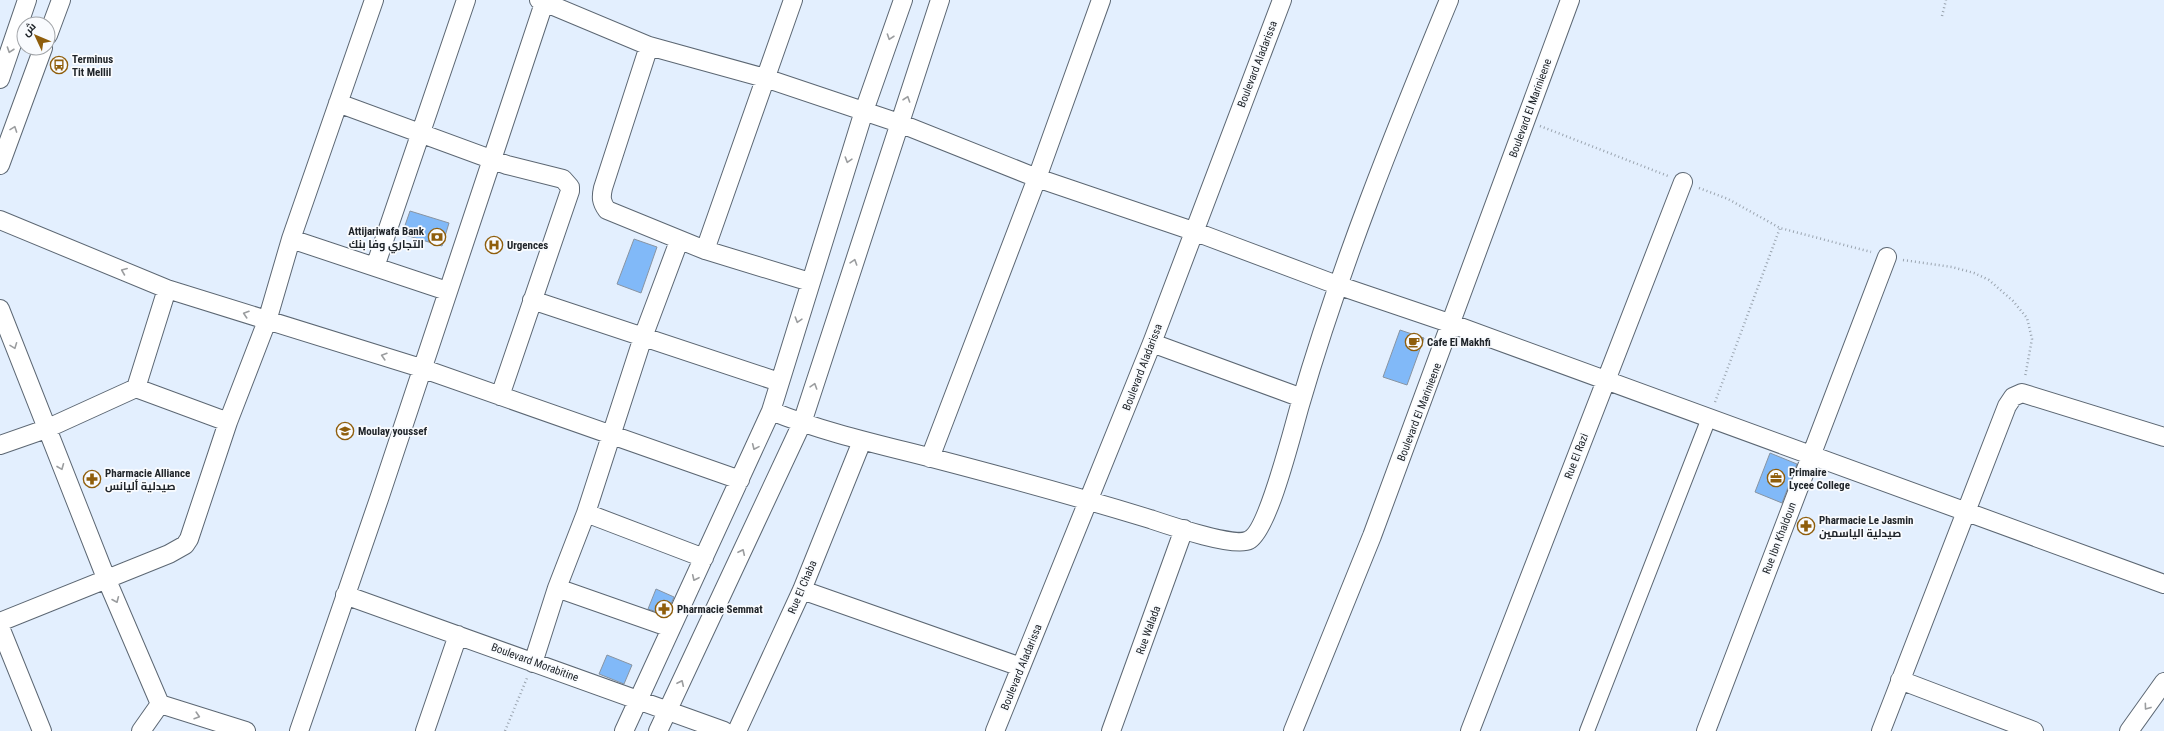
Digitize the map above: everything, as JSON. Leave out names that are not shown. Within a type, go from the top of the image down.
[{"type":"street","points":[[0,79],[27,0]]},
{"type":"street","points":[[55,16],[61,0]]},
{"type":"street","points":[[0,622],[106,578],[170,554],[185,545],[189,539],[228,422],[267,321],[291,239],[374,0]]},
{"type":"street","points":[[375,267],[466,0]]},
{"type":"street","points":[[705,250],[793,0]]},
{"type":"street","points":[[624,731],[771,411],[864,111],[903,0]]},
{"type":"street","points":[[658,731],[802,423],[940,0]]},
{"type":"street","points":[[930,458],[1037,178],[1101,0]]},
{"type":"street","name":"Boulevard Aladarissa","points":[[995,731],[1152,343],[1193,231],[1282,0]]},
{"type":"street","points":[[771,411],[802,423],[862,441],[1089,500],[1184,529],[1236,542],[1246,542],[1255,537],[1261,527],[1283,463],[1337,285],[1449,0]]},
{"type":"street","name":"Boulevard El Marinieene","points":[[1293,731],[1372,536],[1452,324],[1525,120],[1570,0]]},
{"type":"street","points":[[299,731],[380,496],[542,1],[649,46],[765,78],[899,123],[1037,178],[1193,231],[1337,285],[1452,324],[2164,584]]},
{"type":"street","points":[[649,46],[602,188],[602,201],[607,210],[679,241],[810,282]]},
{"type":"street","points":[[0,165],[40,56]]},
{"type":"street","points":[[338,103],[491,159],[563,179],[570,187],[570,191],[500,396]]},
{"type":"street","name":"Rue El Razi","points":[[1470,731],[1683,182]]},
{"type":"street","points":[[0,220],[168,289],[421,368],[740,480]]},
{"type":"street","points":[[291,239],[447,291]]},
{"type":"street","points":[[533,663],[558,588],[586,513],[643,337],[679,241]]},
{"type":"street","name":"Rue Ibn Khaldoun","points":[[1706,731],[1887,256]]},
{"type":"street","points":[[136,388],[168,289]]},
{"type":"street","points":[[532,300],[779,382]]},
{"type":"street","points":[[0,309],[106,578],[160,704],[246,731]]},
{"type":"street","points":[[1152,343],[1302,398]]},
{"type":"street","points":[[0,445],[46,429],[136,388],[228,422]]},
{"type":"street","points":[[1881,731],[2009,402],[2016,395],[2022,393],[2164,437]]},
{"type":"street","points":[[1587,731],[1709,418]]},
{"type":"street","name":"Rue El Chaba","points":[[737,731],[802,590],[862,441]]},
{"type":"street","points":[[586,513],[704,558]]},
{"type":"street","name":"Rue Walada","points":[[1111,731],[1184,529]]},
{"type":"street","points":[[558,588],[671,628]]},
{"type":"street","points":[[802,590],[1021,667]]},
{"type":"street","name":"Boulevard Morabitine","points":[[345,595],[724,731]]},
{"type":"street","points":[[0,627],[42,731]]},
{"type":"street","points":[[425,731],[458,635]]},
{"type":"street","points":[[1900,680],[2034,731]]},
{"type":"street","points":[[2129,731],[2164,682]]},
{"type":"street","points":[[141,731],[160,704]]},
{"type":"path","points":[[1942,16],[1946,0]]},
{"type":"path","points":[[1525,120],[1603,152],[1728,199],[1780,228],[1921,264],[1952,267],[1974,273],[1989,280],[2013,301],[2027,318],[2032,339],[2022,393]]},
{"type":"path","points":[[1709,418],[1780,228]]},
{"type":"path","points":[[505,731],[533,663]]},
{"type":"building","points":[[410,211],[449,223],[442,246],[402,234]]},
{"type":"building","points":[[634,239],[657,247],[641,293],[617,284]]},
{"type":"building","points":[[1400,330],[1424,338],[1407,385],[1383,377]]},
{"type":"building","name":"Primaire Lycee College","points":[[1770,453],[1797,464],[1782,503],[1755,492]]},
{"type":"building","points":[[656,589],[674,597],[666,615],[648,609]]},
{"type":"building","points":[[607,655],[632,665],[624,684],[599,674]]},
{"type":"place","name":"Terminus Tit Mellil","points":[[59,65]]},
{"type":"place","name":"Attijariwafa Bank التجاري وفا بنك","points":[[437,237]]},
{"type":"place","name":"Urgences","points":[[494,245]]},
{"type":"place","name":"Cafe El Makhfi","points":[[1414,342]]},
{"type":"place","name":"Moulay youssef","points":[[345,431]]},
{"type":"place","name":"Primaire Lycee College","points":[[1776,478]]},
{"type":"place","name":"Pharmacie Alliance صيدلية أليانس","points":[[92,479]]},
{"type":"place","name":"Pharmacie Le Jasmin صيدلية الياسمين","points":[[1806,526]]},
{"type":"place","name":"Pharmacie Semmat","points":[[664,609]]}]
